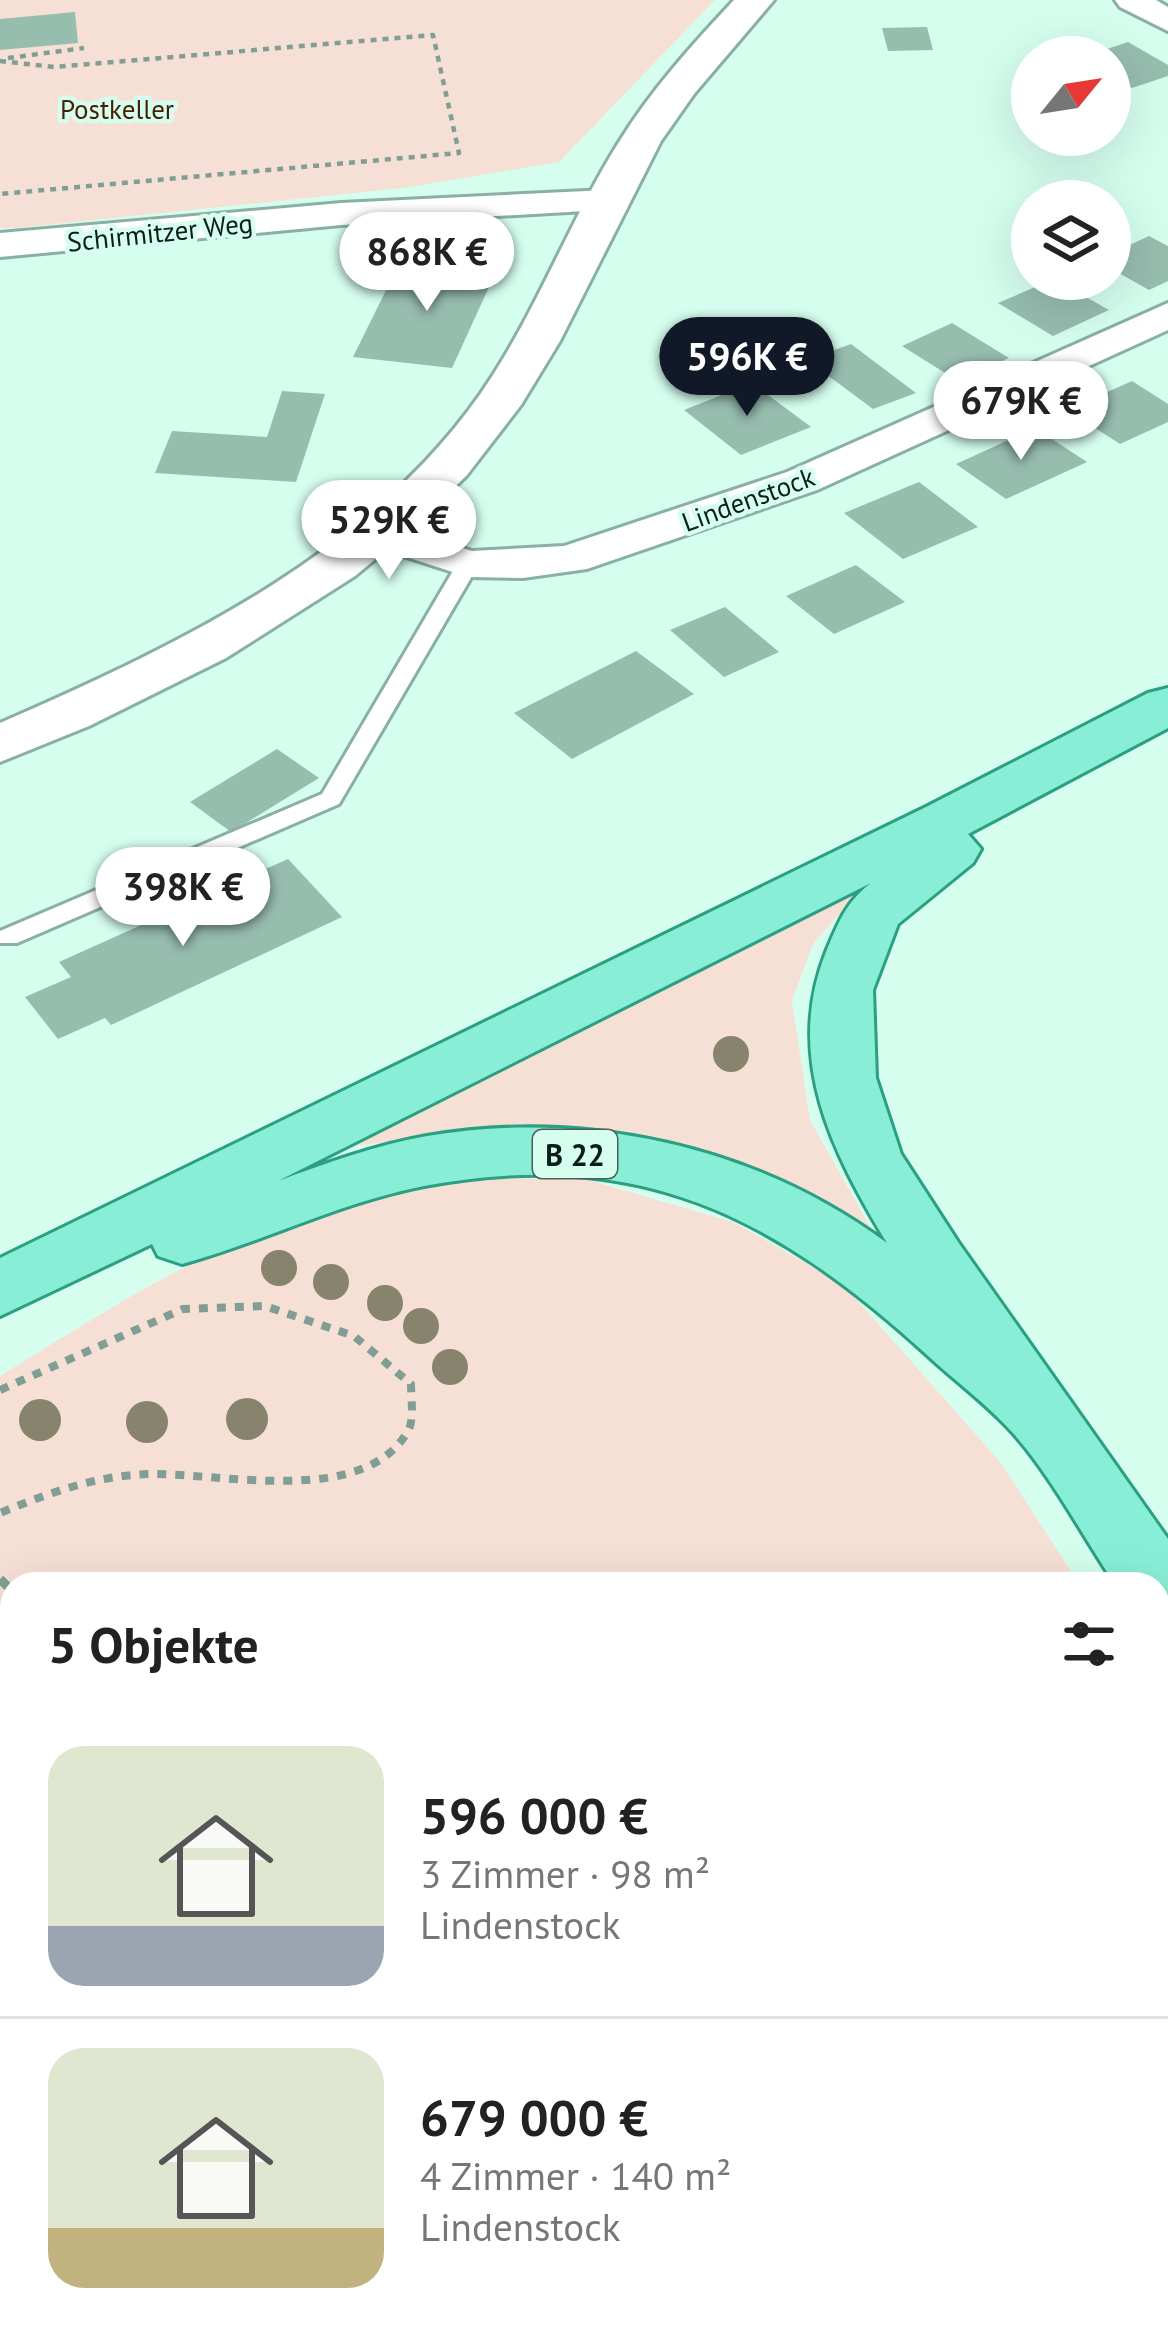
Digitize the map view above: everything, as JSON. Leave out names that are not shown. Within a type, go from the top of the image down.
[{"type":"main road","name":"B 22","points":[[17,1281],[1142,719]]},
{"type":"main road","name":"B 22","points":[[1142,719],[1019,808],[933,861],[872,913],[842,990],[844,1078],[870,1159],[934,1262],[1149,1572]]},
{"type":"main road","name":"B 22","points":[[17,1281],[207,1232],[325,1187],[424,1162],[514,1150],[596,1156],[688,1172],[765,1199],[831,1238],[1048,1421]]},
{"type":"street","points":[[0,744],[220,640],[302,589],[376,533],[433,481],[496,407],[538,340],[607,201],[675,88],[754,0]]},
{"type":"street","points":[[1132,0],[1168,20]]},
{"type":"street","name":"Schirmitzer Weg","points":[[0,245],[340,214],[607,201]]},
{"type":"street","name":"Lindenstock","points":[[376,533],[468,564],[523,565],[571,559],[802,481],[1168,315]]},
{"type":"street","points":[[0,734],[77,711]]},
{"type":"lane","points":[[8,937],[331,799],[468,564]]},
{"type":"path","points":[[0,60],[54,67],[433,35],[459,153],[2,194],[0,181]]},
{"type":"path","points":[[0,60],[84,48]]},
{"type":"path","points":[[0,1390],[102,1340],[183,1309],[265,1306],[354,1336],[379,1355],[410,1384],[411,1426],[387,1457],[318,1482],[147,1474],[61,1488],[0,1513]]},
{"type":"green space","name":"Postkeller","points":[[0,0],[715,0],[559,162],[403,188],[0,228]]},
{"type":"green space","points":[[872,878],[813,944],[792,1001],[810,1120],[884,1252],[480,1130],[354,1146]]},
{"type":"green space","points":[[471,1177],[588,1180],[733,1222],[843,1284],[1001,1463],[1071,1572],[0,1572],[0,1376],[195,1262],[254,1235],[345,1206]]},
{"type":"building","points":[[75,12],[78,43],[0,50],[0,19]]},
{"type":"building","points":[[927,27],[933,50],[888,51],[882,28]]},
{"type":"building","points":[[1131,44],[1168,65],[1168,76],[1132,88]]},
{"type":"building","points":[[1149,236],[1168,246],[1168,281],[1149,290],[1131,280],[1131,244]]},
{"type":"building","points":[[452,258],[500,263],[452,368],[353,357],[397,268],[445,273]]},
{"type":"building","points":[[1011,297],[1091,300],[1109,310],[1053,336],[998,303]]},
{"type":"building","points":[[952,323],[1009,358],[958,381],[902,346]]},
{"type":"building","points":[[851,344],[916,393],[873,409],[807,360]]},
{"type":"building","points":[[1132,381],[1168,404],[1168,422],[1120,444],[1067,410]]},
{"type":"building","points":[[752,383],[811,427],[741,455],[684,410]]},
{"type":"building","points":[[282,391],[325,394],[296,482],[155,473],[172,431],[267,437]]},
{"type":"building","points":[[1035,428],[1087,462],[1006,499],[956,464]]},
{"type":"building","points":[[919,482],[978,527],[903,559],[844,513]]},
{"type":"building","points":[[856,565],[905,602],[834,634],[786,596]]},
{"type":"building","points":[[725,607],[779,652],[724,677],[670,630]]},
{"type":"building","points":[[636,651],[694,694],[572,759],[514,713]]},
{"type":"building","points":[[277,749],[319,778],[231,832],[190,802]]},
{"type":"building","points":[[288,859],[342,917],[111,1025],[105,1018],[58,1039],[25,997],[71,977],[59,962]]}]
